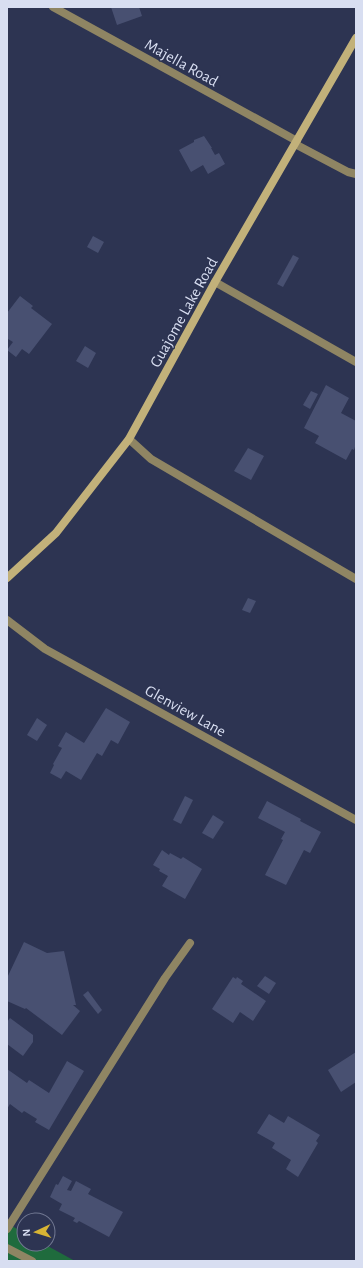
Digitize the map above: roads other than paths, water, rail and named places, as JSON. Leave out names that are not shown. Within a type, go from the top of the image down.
[{"type":"street","name":"Majella Road","points":[[53,7],[348,172],[356,174]]},
{"type":"street","name":"Guajome Lake Road","points":[[7,578],[56,533],[129,439],[215,282],[356,38]]},
{"type":"street","points":[[215,282],[356,362]]},
{"type":"street","points":[[129,439],[151,459],[356,579]]},
{"type":"street","name":"Glenview Lane","points":[[7,620],[46,649],[356,820]]},
{"type":"street","points":[[7,1229],[165,978],[190,943]]},
{"type":"street","points":[[7,1248],[32,1261]]}]
